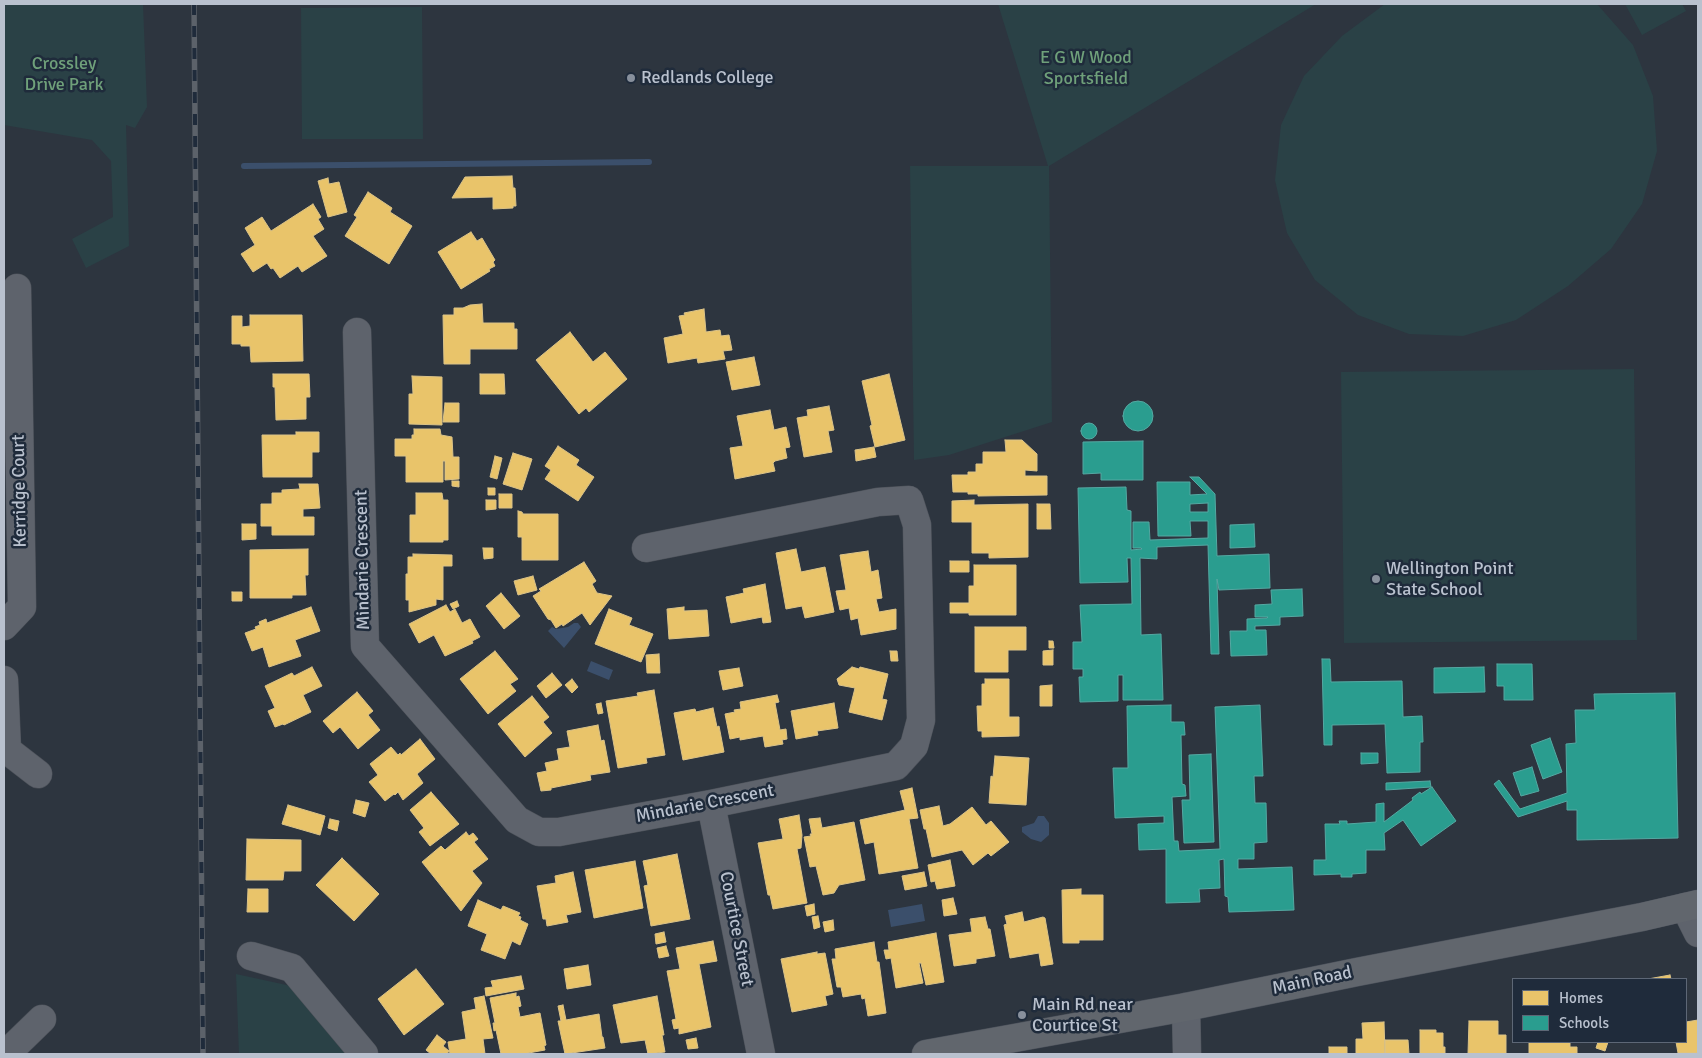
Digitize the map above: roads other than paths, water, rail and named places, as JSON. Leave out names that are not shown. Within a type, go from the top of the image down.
[{"type":"main road","name":"Main Road","points":[[926,1054],[1186,1007],[1642,917],[1691,905]]},
{"type":"street","name":"Kerridge Court","points":[[4,626],[22,607],[17,288]]},
{"type":"street","name":"Mindarie Crescent","points":[[357,332],[365,646],[517,820],[539,832],[559,832],[711,804],[896,766],[914,746],[921,720],[917,525],[909,500],[878,502],[646,548]]},
{"type":"street","points":[[4,680],[7,750],[38,774]]},
{"type":"street","name":"Courtice Street","points":[[711,804],[761,1054]]},
{"type":"street","points":[[1691,905],[1698,933]]},
{"type":"street","points":[[251,956],[292,968],[364,1054]]},
{"type":"street","points":[[1186,1007],[1187,1054]]},
{"type":"street","points":[[6,1054],[42,1019]]},
{"type":"water","points":[[578,623],[581,627],[564,648],[548,631],[552,627],[556,629],[568,627]]},
{"type":"water","points":[[591,661],[613,670],[609,680],[587,671]]},
{"type":"water","points":[[1038,816],[1044,816],[1049,823],[1049,835],[1041,842],[1031,839],[1022,832],[1022,827],[1034,823]]},
{"type":"water","points":[[922,904],[925,921],[891,927],[888,910]]},
{"type":"waterway","points":[[244,166],[649,162]]},
{"type":"railway","points":[[194,4],[203,1054]]},
{"type":"place","name":"Redlands College","points":[[631,78]]},
{"type":"place","name":"Wellington Point State School","points":[[1376,579]]},
{"type":"place","name":"Main Rd near Courtice St","points":[[1022,1015]]},
{"type":"park label","name":"E G W Wood Sportsfield","points":[[1086,68]]},
{"type":"park label","name":"Crossley Drive Park","points":[[64,74]]}]
